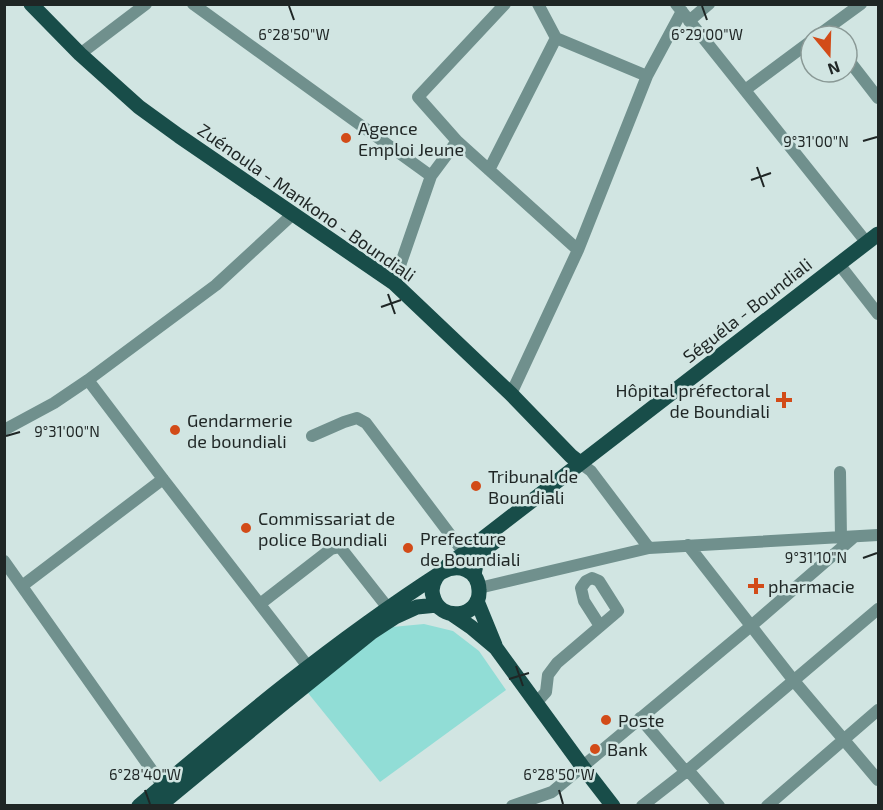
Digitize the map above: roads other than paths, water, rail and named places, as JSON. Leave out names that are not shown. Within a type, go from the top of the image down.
[{"type":"main road","name":"Zuénoula - Mankono - Boundiali","points":[[31,4],[80,54],[139,107],[394,283],[584,466]]},
{"type":"main road","name":"Séguéla - Boundiali","points":[[312,672],[388,608],[442,572],[464,553],[584,466],[875,241]]},
{"type":"main road","name":"Séguéla - Boundiali","points":[[477,588],[475,564],[478,557],[584,466]]},
{"type":"main road","points":[[477,588],[473,607],[460,614],[446,613],[433,599],[433,584],[442,572],[455,567],[469,571],[477,588],[496,648]]},
{"type":"main road","points":[[147,804],[163,786],[242,719],[395,616],[417,607],[437,605]]},
{"type":"main road","points":[[452,614],[496,648],[613,806]]},
{"type":"main road","points":[[147,804],[312,672]]},
{"type":"street","points":[[80,54],[146,4]]},
{"type":"street","points":[[192,4],[431,176]]},
{"type":"street","points":[[505,4],[418,97],[457,141],[578,250]]},
{"type":"street","points":[[538,4],[556,38],[647,76]]},
{"type":"street","points":[[511,394],[578,250],[647,76],[682,12],[709,4]]},
{"type":"street","points":[[836,24],[861,4]]},
{"type":"street","points":[[682,12],[745,90],[875,241]]},
{"type":"street","points":[[489,170],[556,38]]},
{"type":"street","points":[[745,90],[799,50]]},
{"type":"street","points":[[859,73],[879,98]]},
{"type":"street","points":[[394,283],[431,176],[457,141]]},
{"type":"street","points":[[4,430],[54,403],[88,380],[216,285],[294,214]]},
{"type":"street","points":[[842,267],[879,314]]},
{"type":"street","points":[[88,380],[312,672]]},
{"type":"street","points":[[312,435],[357,418],[366,423],[464,553]]},
{"type":"street","points":[[584,466],[591,471],[649,548]]},
{"type":"street","points":[[840,472],[848,537]]},
{"type":"street","points":[[22,586],[163,479]]},
{"type":"street","points":[[477,588],[649,548],[879,535]]},
{"type":"street","points":[[512,806],[552,792],[751,626],[848,537]]},
{"type":"street","points":[[688,545],[794,681],[879,780]]},
{"type":"street","points":[[260,604],[331,549],[340,547],[388,608]]},
{"type":"street","points":[[4,561],[163,786]]},
{"type":"street","points":[[536,703],[546,692],[548,675],[557,663],[583,641],[600,626],[618,611],[599,581],[592,578],[586,581],[581,588],[586,626],[583,641]]},
{"type":"street","points":[[584,601],[600,626]]},
{"type":"street","points":[[642,806],[687,771],[879,609]]},
{"type":"street","points":[[766,806],[879,710]]},
{"type":"street","points":[[640,718],[719,806]]},
{"type":"street","points":[[548,806],[552,792]]},
{"type":"place","name":"Agence Emploi Jeune","points":[[346,138]]},
{"type":"place","name":"Hôpital préfectoral de Boundiali","points":[[784,400]]},
{"type":"place","name":"Gendarmerie de boundiali","points":[[175,430]]},
{"type":"place","name":"Tribunal de Boundiali","points":[[476,486]]},
{"type":"place","name":"Commissariat de police Boundiali","points":[[246,528]]},
{"type":"place","name":"Prefecture de Boundiali","points":[[408,548]]},
{"type":"place","name":"pharmacie","points":[[756,586]]},
{"type":"place","name":"Poste","points":[[606,720]]},
{"type":"place","name":"Bank","points":[[595,749]]}]
